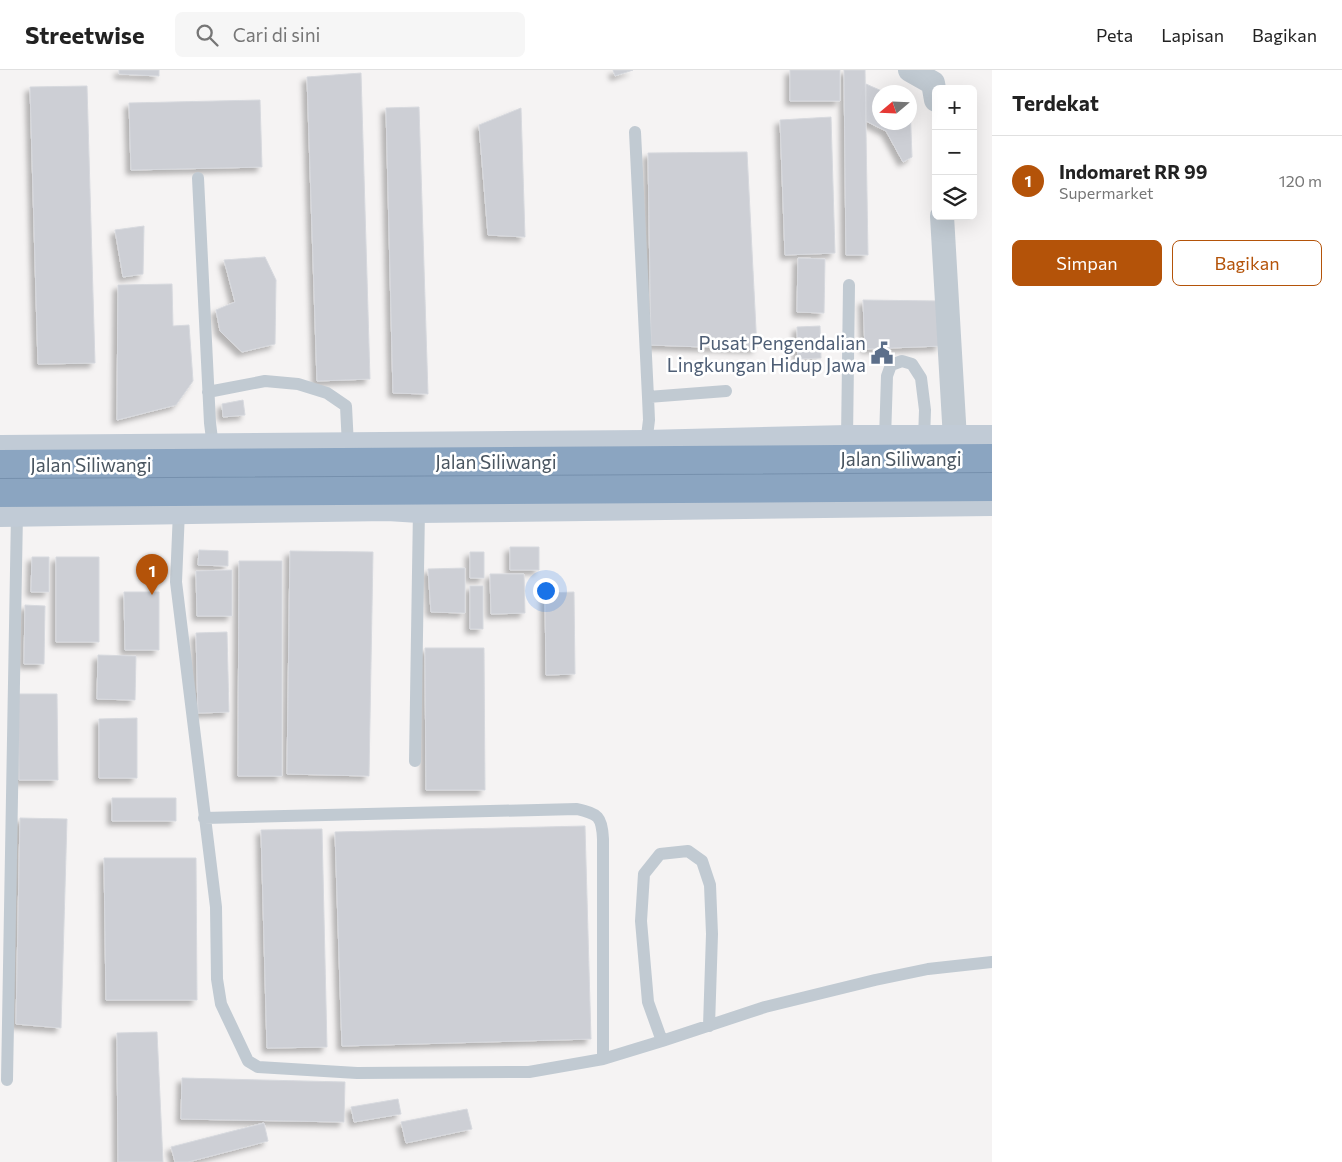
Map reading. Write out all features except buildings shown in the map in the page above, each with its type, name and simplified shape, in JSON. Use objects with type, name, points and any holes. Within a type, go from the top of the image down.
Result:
[{"type":"highway","name":"Jalan Siliwangi","points":[[0,464],[992,458]]},
{"type":"highway","name":"Jalan Siliwangi","points":[[6,507],[992,487]]},
{"type":"street","points":[[910,70],[933,85]]},
{"type":"street","points":[[942,220],[955,439]]},
{"type":"street","points":[[0,448],[646,444],[992,438]]},
{"type":"street","points":[[6,507],[179,511],[389,499],[419,508],[992,502]]},
{"type":"lane","points":[[635,132],[649,420],[646,444]]},
{"type":"lane","points":[[198,178],[208,392],[213,446]]},
{"type":"lane","points":[[848,439],[849,285]]},
{"type":"lane","points":[[885,439],[887,376],[891,365],[902,361],[912,364],[921,378],[925,410],[924,439]]},
{"type":"lane","points":[[208,392],[265,382],[298,384],[328,393],[346,406],[348,446]]},
{"type":"lane","points":[[648,397],[726,391]]},
{"type":"lane","points":[[6,507],[7,1080]]},
{"type":"lane","points":[[415,760],[419,508]]},
{"type":"lane","points":[[179,511],[176,582],[216,906],[217,978],[222,1004],[248,1061],[258,1067],[357,1073],[529,1072],[603,1059],[766,1007],[884,978],[928,969],[992,962]]},
{"type":"lane","points":[[204,818],[577,809],[596,814],[600,820],[603,832],[603,1059]]},
{"type":"lane","points":[[662,1040],[648,1002],[641,921],[644,874],[660,854],[688,851],[702,861],[710,885],[712,934],[709,1026]]},
{"type":"place","name":"Pusat Pengendalian Lingkungan Hidup Jawa","points":[[882,353]]},
{"type":"place","name":"Indomaret RR 99","points":[[152,595]]}]
